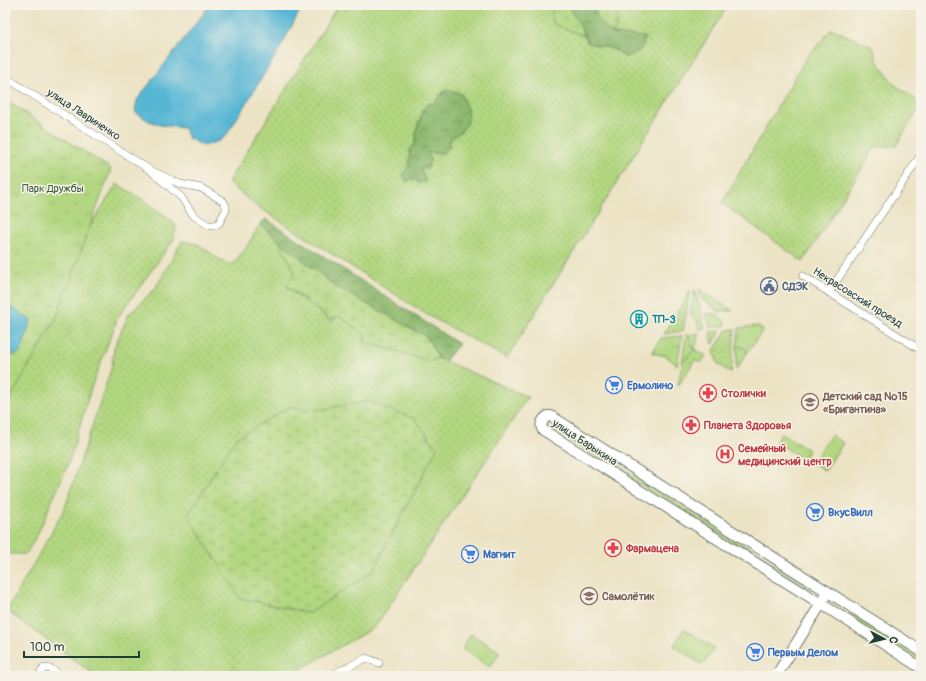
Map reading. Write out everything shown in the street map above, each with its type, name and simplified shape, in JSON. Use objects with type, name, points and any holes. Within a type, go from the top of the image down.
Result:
[{"type":"street","name":"улица Лавриненко","points":[[5,77],[150,170]]},
{"type":"street","points":[[829,292],[921,155]]},
{"type":"street","points":[[150,170],[180,184],[201,188],[223,202],[226,210],[219,223],[213,226],[208,225],[194,216],[181,197],[150,170]]},
{"type":"street","name":"Некрасовский проезд","points":[[803,276],[921,350]]},
{"type":"street","name":"улица Барыкина","points":[[921,651],[551,416],[545,417],[541,424],[543,430],[921,668]]},
{"type":"street","points":[[776,676],[829,592]]},
{"type":"street","points":[[330,676],[366,658],[378,662]]},
{"type":"street","points":[[38,676],[44,668],[51,669],[62,676]]},
{"type":"green space","points":[[338,5],[554,5],[552,8],[565,25],[569,29],[584,36],[588,43],[611,48],[625,57],[639,51],[645,38],[613,34],[618,20],[613,5],[728,5],[507,358],[431,317],[255,205],[228,182]],"holes":[[[445,90],[462,130],[450,140],[449,147],[428,153],[420,168],[424,175],[403,173],[409,167],[410,150],[416,141],[416,131],[422,111],[434,103]]]},
{"type":"green space","points":[[554,5],[573,5],[571,12],[580,25],[584,36],[554,24],[551,16]]},
{"type":"green space","points":[[573,5],[592,5],[597,16],[613,34],[645,37],[643,45],[636,53],[625,57],[611,48],[588,43],[580,25],[571,12]]},
{"type":"green space","points":[[592,5],[613,5],[618,20],[613,34],[601,23]]},
{"type":"green space","points":[[832,29],[873,47],[877,61],[895,85],[915,99],[919,108],[896,146],[875,147],[803,262],[722,203],[806,58]]},
{"type":"green space","points":[[445,90],[461,94],[467,108],[468,123],[450,140],[449,147],[444,153],[428,153],[430,160],[428,168],[420,168],[426,182],[418,183],[414,179],[406,181],[403,173],[409,167],[410,150],[415,144],[417,127],[421,120],[422,111],[426,105],[434,103]]},
{"type":"green space","name":"Парк Дружбы","points":[[5,100],[111,169],[56,319],[5,408]]},
{"type":"green space","points":[[117,184],[142,199],[176,225],[174,239],[118,317],[91,388],[69,462],[39,531],[26,554],[5,554],[5,358]]},
{"type":"green space","points":[[266,219],[459,344],[445,361],[438,358],[427,337],[336,287],[260,224]]},
{"type":"green space","points":[[260,224],[279,241],[295,272],[287,287],[332,322],[340,315],[365,335],[430,361],[438,358],[528,397],[375,627],[288,676],[96,676],[7,611],[65,508],[112,366],[114,348],[129,314],[155,289],[182,241],[198,244],[231,266],[246,248]]},
{"type":"green space","points":[[279,241],[336,287],[427,337],[438,358],[430,361],[364,342],[365,335],[340,316],[330,320],[287,286],[295,272]]},
{"type":"green space","points":[[699,289],[733,311],[718,311],[702,299]]},
{"type":"green space","points":[[695,290],[705,328],[699,329],[697,320],[690,315]]},
{"type":"green space","points":[[690,292],[683,331],[664,334]]},
{"type":"green space","points":[[706,313],[717,314],[726,323],[724,326],[710,327]]},
{"type":"green space","points":[[757,326],[763,330],[747,353],[746,348],[737,346],[739,328]]},
{"type":"green space","points":[[735,329],[731,373],[718,364],[714,350],[727,330]]},
{"type":"green space","points":[[721,331],[713,344],[710,332]]},
{"type":"green space","points":[[699,333],[695,349],[694,350],[688,335]]},
{"type":"green space","points":[[686,335],[688,335],[694,350],[682,363]]},
{"type":"green space","points":[[682,336],[677,365],[666,356],[652,353],[661,338]]},
{"type":"green space","points":[[737,346],[746,348],[747,353],[736,370]]},
{"type":"green space","points":[[695,349],[706,356],[701,363],[695,360],[678,386],[682,363]]},
{"type":"green space","points":[[368,401],[415,419],[437,448],[373,571],[309,613],[240,598],[188,515],[235,439],[289,407],[318,410]]},
{"type":"green space","points":[[557,426],[812,589],[810,592],[554,430]]},
{"type":"green space","points":[[781,433],[809,450],[803,459],[776,442]]},
{"type":"green space","points":[[831,435],[843,443],[825,471],[813,463]]},
{"type":"green space","points":[[850,613],[921,659],[921,664],[848,617]]},
{"type":"green space","points":[[684,629],[714,648],[703,665],[674,646]]},
{"type":"green space","points":[[471,634],[500,652],[490,667],[462,649]]},
{"type":"water","points":[[210,5],[303,5],[279,50],[226,136],[219,141],[204,146],[188,138],[184,128],[160,125],[149,121],[135,112],[137,100]]},
{"type":"water","points":[[5,303],[31,320],[21,352],[5,358]]},
{"type":"place","name":"СДЭК","points":[[769,286]]},
{"type":"place","name":"ТП-3","points":[[639,319]]},
{"type":"place","name":"Ермолино","points":[[614,385]]},
{"type":"place","name":"Столички","points":[[708,393]]},
{"type":"place","name":"Детский сад №15 «Бригантина»","points":[[810,402]]},
{"type":"place","name":"Планета Здоровья","points":[[691,425]]},
{"type":"place","name":"Семейный медицинский центр","points":[[725,454]]},
{"type":"place","name":"ВкусВилл","points":[[815,512]]},
{"type":"place","name":"Фармацена","points":[[613,548]]},
{"type":"place","name":"Магнит","points":[[470,554]]},
{"type":"place","name":"Самолётик","points":[[589,596]]},
{"type":"place","name":"Первым Делом","points":[[755,652]]}]
